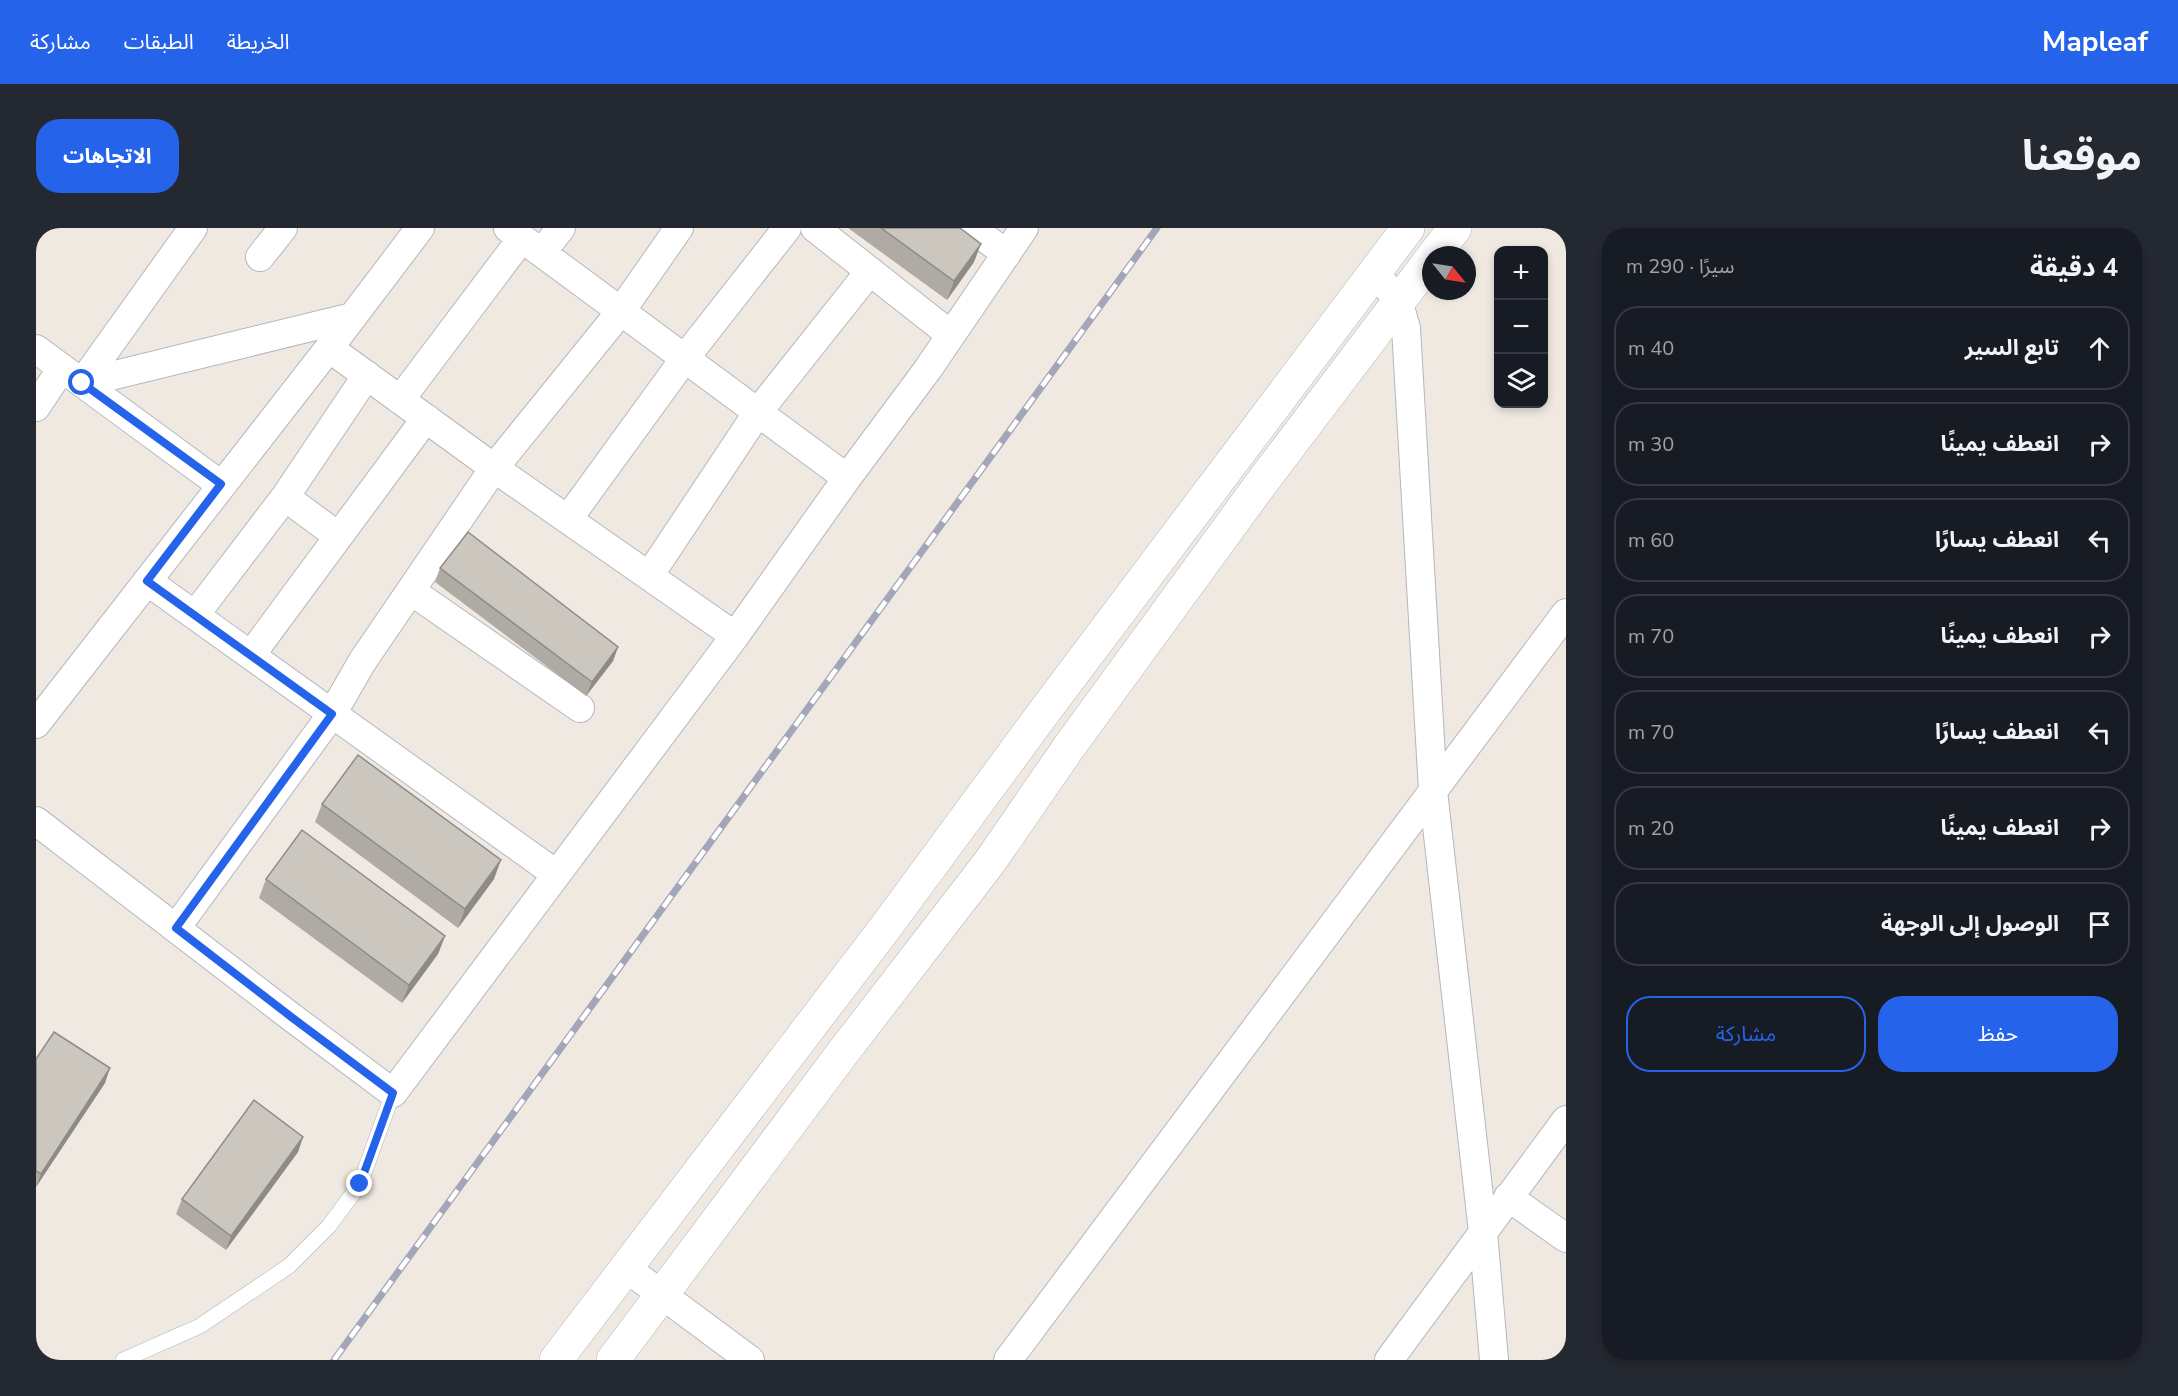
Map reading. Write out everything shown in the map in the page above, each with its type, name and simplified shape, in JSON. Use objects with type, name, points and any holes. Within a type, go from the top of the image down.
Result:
[{"type":"main road","points":[[556,1360],[885,928],[1047,708],[1408,228]]},
{"type":"main road","points":[[1441,246],[1454,228]]},
{"type":"main road","points":[[613,1360],[661,1293],[988,862],[1143,645],[1422,270]]},
{"type":"street","points":[[36,407],[72,376],[193,228]]},
{"type":"street","points":[[260,257],[283,228]]},
{"type":"street","points":[[36,724],[420,228]]},
{"type":"street","points":[[400,400],[524,240],[561,228]]},
{"type":"street","points":[[176,928],[332,714],[362,662],[494,468],[621,311],[679,228]]},
{"type":"street","points":[[568,519],[685,358],[787,228]]},
{"type":"street","points":[[815,228],[951,335]]},
{"type":"street","points":[[971,228],[1007,254]]},
{"type":"street","points":[[36,821],[393,1093],[735,636],[951,335],[1024,228]]},
{"type":"street","points":[[524,240],[847,478]]},
{"type":"street","points":[[649,576],[758,412],[870,271]]},
{"type":"street","points":[[1374,272],[1398,300],[1406,328],[1433,791],[1483,1232],[1494,1360]]},
{"type":"street","points":[[72,376],[352,318]]},
{"type":"street","points":[[329,348],[494,468],[735,636]]},
{"type":"street","points":[[36,349],[221,484]]},
{"type":"street","points":[[201,607],[285,497],[367,375]]},
{"type":"street","points":[[251,655],[426,418]]},
{"type":"street","points":[[285,497],[338,536]]},
{"type":"street","points":[[147,581],[556,874]]},
{"type":"street","points":[[411,591],[580,708]]},
{"type":"street","points":[[1008,1360],[1566,613]]},
{"type":"street","points":[[1389,1360],[1566,1120]]},
{"type":"street","points":[[1508,1197],[1566,1238]]},
{"type":"street","points":[[626,1268],[750,1360]]},
{"type":"lane","points":[[123,1360],[200,1326],[289,1266],[329,1226],[360,1184],[393,1093]]},
{"type":"building","points":[[881,228],[960,228],[981,244],[954,281]]},
{"type":"building","points":[[468,532],[618,647],[592,682],[440,568]]},
{"type":"building","points":[[358,755],[501,860],[465,909],[322,804]]},
{"type":"building","points":[[302,830],[445,936],[409,985],[266,879]]},
{"type":"building","points":[[54,1032],[110,1068],[41,1174],[36,1171],[36,1059]]},
{"type":"building","points":[[254,1100],[303,1137],[231,1236],[182,1199]]},
{"type":"railway","points":[[334,1360],[1157,228]]},
{"type":"route","points":[[82,383],[221,484],[147,581],[332,714],[176,928],[393,1093],[360,1184]]}]
